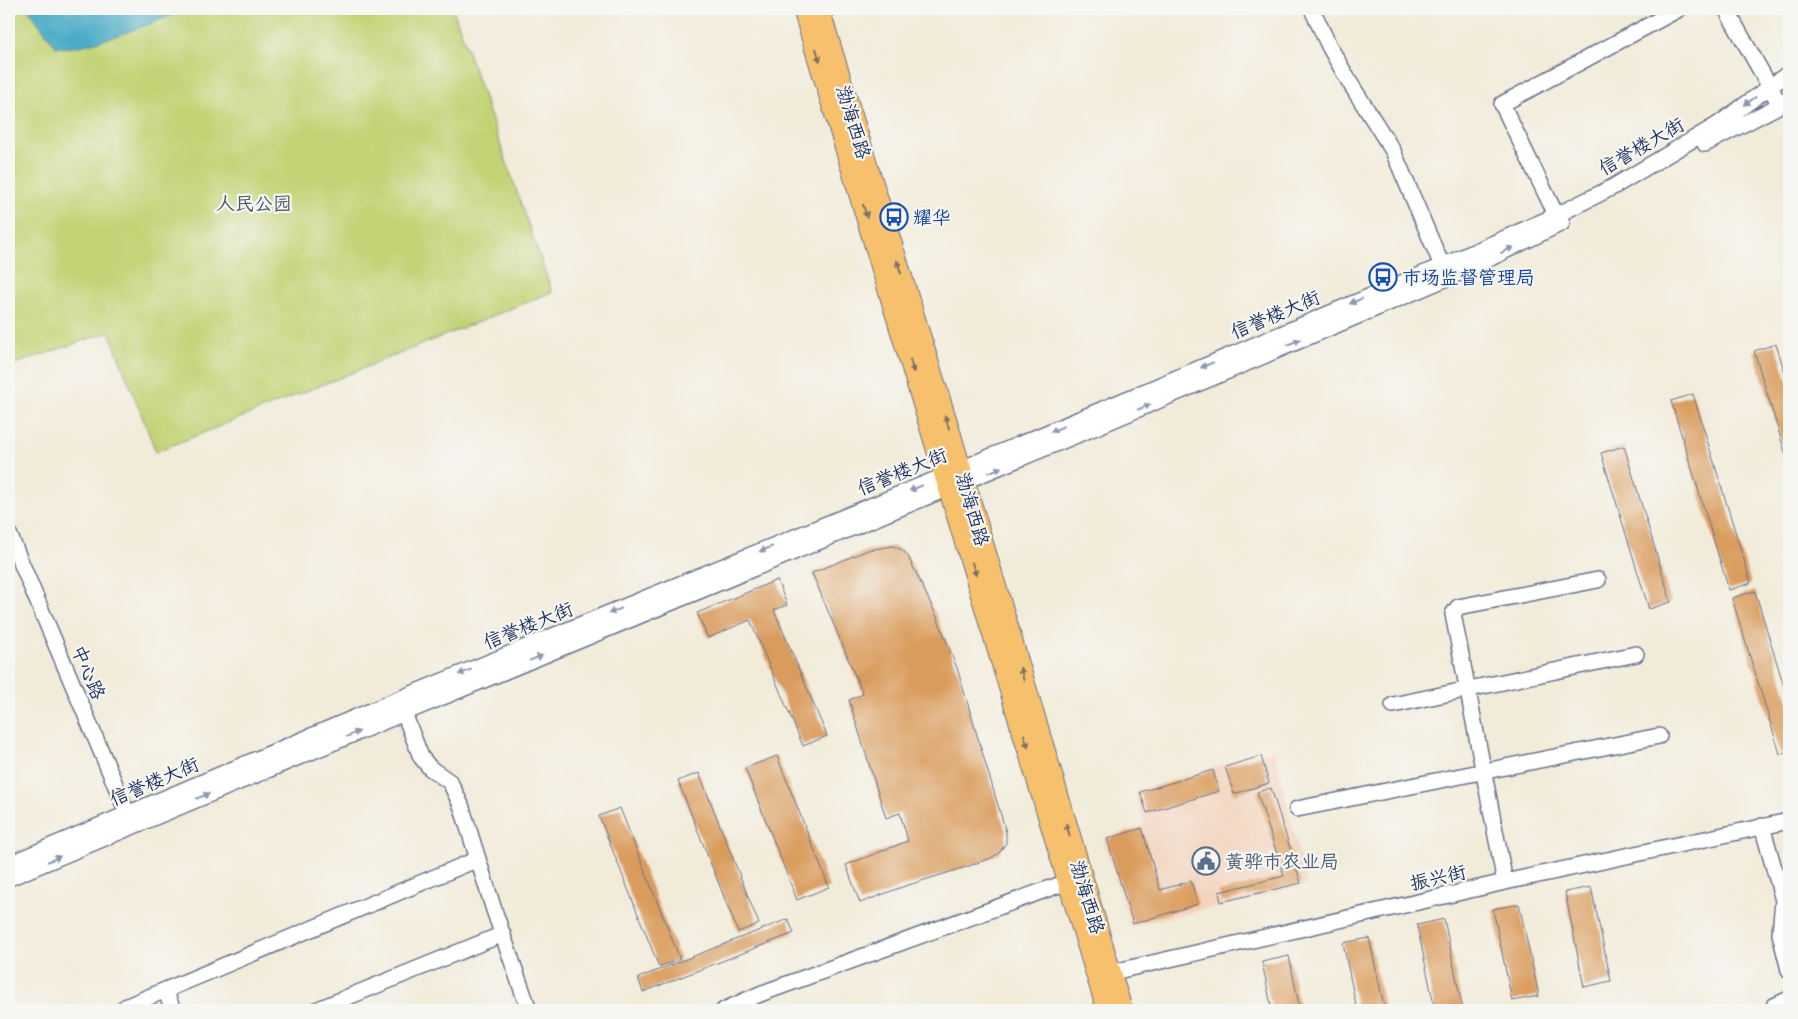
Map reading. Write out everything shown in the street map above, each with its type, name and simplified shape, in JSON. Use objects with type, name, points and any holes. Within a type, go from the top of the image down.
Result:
[{"type":"main road","name":"渤海西路","points":[[804,9],[955,479]]},
{"type":"main road","name":"渤海西路","points":[[819,9],[955,479],[1104,975],[1122,1010]]},
{"type":"main road","name":"渤海西路","points":[[1104,975],[1107,1010]]},
{"type":"street","points":[[1312,9],[1329,46],[1393,151],[1445,272]]},
{"type":"street","points":[[1558,219],[1502,104],[1679,9]]},
{"type":"street","points":[[1726,9],[1769,87],[1784,102]]},
{"type":"street","name":"信誉楼大街","points":[[1558,219],[1717,125],[1789,73]]},
{"type":"street","name":"信誉楼大街","points":[[9,864],[130,819],[955,479],[1445,272],[1558,219],[1606,201],[1721,135],[1784,102]]},
{"type":"street","name":"中心路","points":[[9,534],[130,819]]},
{"type":"street","points":[[1505,882],[1453,614],[1458,607],[1598,580]]},
{"type":"street","points":[[1393,705],[1636,654]]},
{"type":"street","points":[[401,706],[421,757],[430,768],[450,782],[461,805],[529,1010]]},
{"type":"street","points":[[1297,809],[1482,770],[1659,736]]},
{"type":"street","name":"信誉楼大街","points":[[9,878],[130,819]]},
{"type":"street","name":"振兴街","points":[[1104,975],[1505,882],[1789,821]]},
{"type":"street","points":[[1762,826],[1783,900],[1780,934],[1789,970]]},
{"type":"street","points":[[125,1007],[478,859]]},
{"type":"street","points":[[724,1010],[769,990],[1075,879]]},
{"type":"street","points":[[316,1010],[503,934]]},
{"type":"street","points":[[165,990],[173,1010]]},
{"type":"street","points":[[1772,1010],[1774,1006],[1789,999]]},
{"type":"shaded area","name":"黄骅市农业局","points":[[1274,750],[1307,885],[1130,927],[1103,838],[1145,825],[1134,791]]},
{"type":"green space","name":"人民公园","points":[[9,9],[453,9],[552,292],[156,452],[109,332],[9,366]]},
{"type":"water","points":[[28,9],[189,9],[102,40],[68,48],[56,47]]},
{"type":"building","points":[[1776,344],[1789,386],[1789,465],[1754,351]]},
{"type":"building","points":[[1693,394],[1751,583],[1729,590],[1671,401]]},
{"type":"building","points":[[1624,446],[1671,602],[1649,609],[1601,453]]},
{"type":"building","points":[[893,546],[902,550],[908,556],[937,617],[957,668],[1006,832],[1006,843],[999,853],[991,858],[860,903],[846,865],[908,841],[900,813],[886,818],[849,700],[863,694],[812,573],[868,550]]},
{"type":"building","points":[[777,580],[787,605],[774,610],[827,736],[803,746],[750,620],[708,638],[697,613]]},
{"type":"building","points":[[1755,591],[1789,703],[1789,751],[1780,754],[1732,598]]},
{"type":"building","points":[[777,756],[829,887],[797,900],[745,768]]},
{"type":"building","points":[[1261,756],[1269,783],[1234,794],[1225,767]]},
{"type":"building","points":[[1213,770],[1219,791],[1147,813],[1140,792]]},
{"type":"building","points":[[699,773],[759,924],[738,932],[678,781]]},
{"type":"building","points":[[1271,788],[1301,883],[1221,902],[1219,892],[1284,876],[1257,792]]},
{"type":"building","points":[[620,808],[680,959],[659,967],[599,816]]},
{"type":"building","points":[[1142,828],[1160,890],[1191,881],[1198,904],[1133,924],[1107,839]]},
{"type":"building","points":[[1591,887],[1611,981],[1584,987],[1565,892]]},
{"type":"building","points":[[1519,904],[1539,996],[1512,1001],[1493,909]]},
{"type":"building","points":[[788,919],[794,933],[643,992],[638,978]]},
{"type":"building","points":[[1444,919],[1463,1010],[1435,1010],[1417,925]]},
{"type":"building","points":[[1369,938],[1385,1010],[1357,1010],[1343,943]]},
{"type":"building","points":[[1289,956],[1300,1010],[1272,1010],[1262,962]]},
{"type":"place","name":"耀华","points":[[894,217]]},
{"type":"place","name":"市场监督管理局","points":[[1383,277]]},
{"type":"place","name":"黄骅市农业局","points":[[1206,861]]}]
